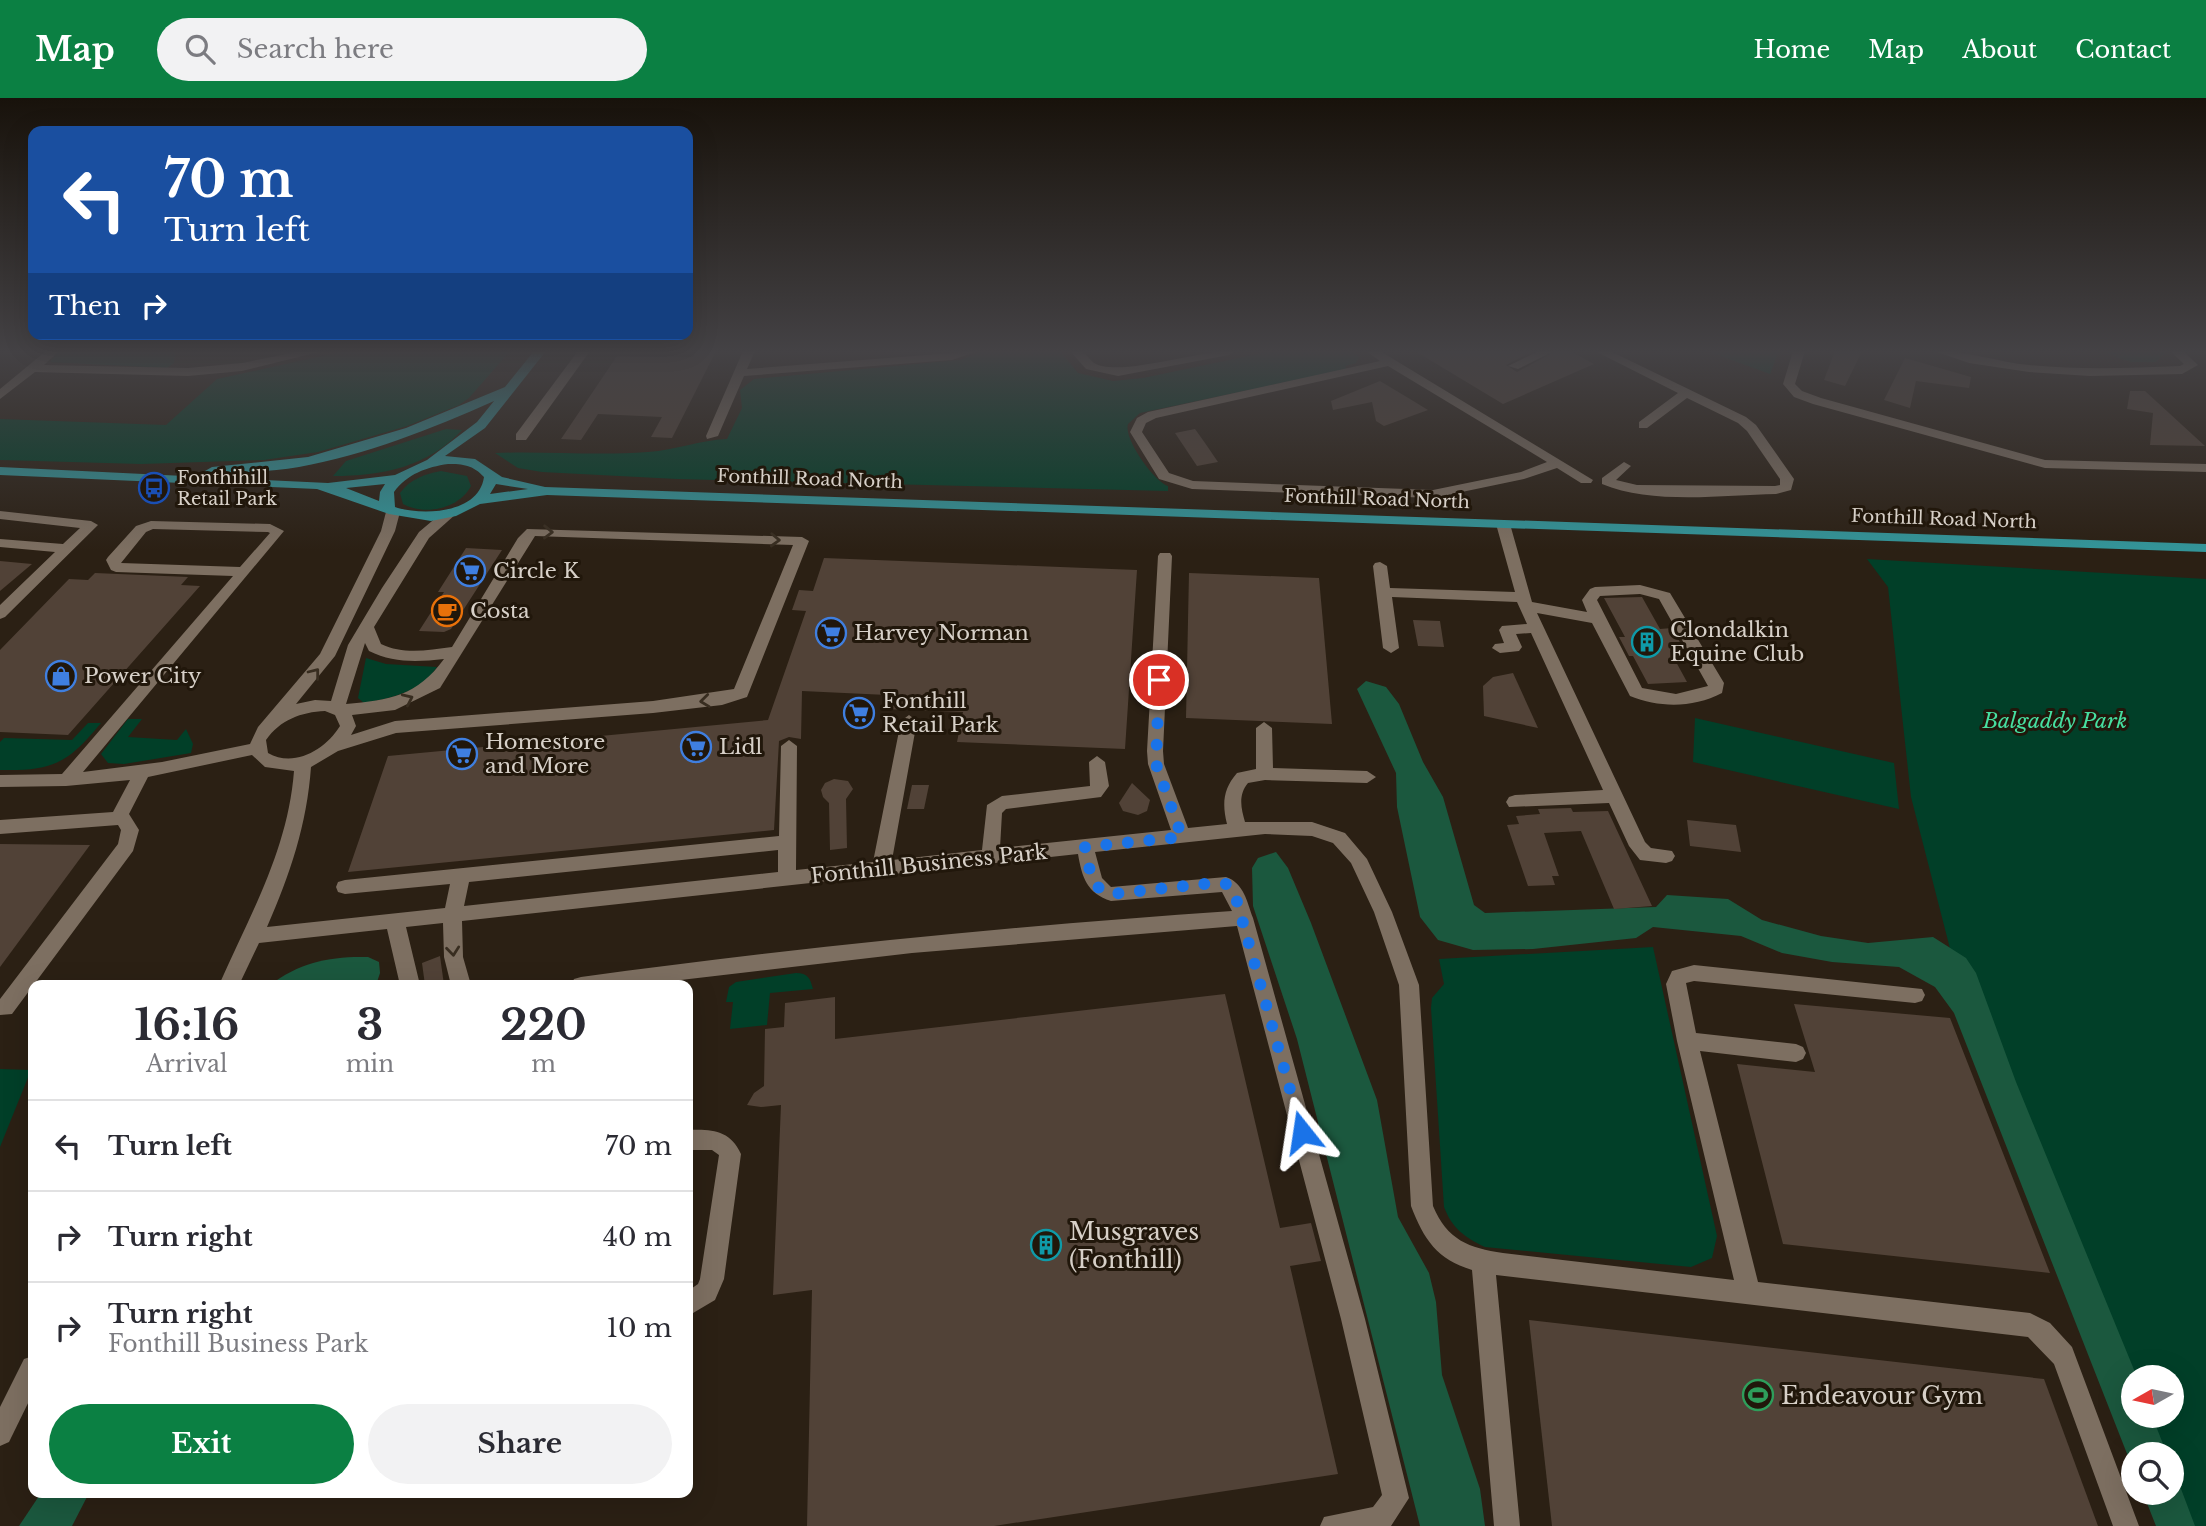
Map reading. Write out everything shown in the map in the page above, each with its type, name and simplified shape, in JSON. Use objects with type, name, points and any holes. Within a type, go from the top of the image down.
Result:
[{"type":"main road","points":[[151,477],[307,462],[402,435],[451,418]]},
{"type":"main road","points":[[418,467],[444,454],[487,418]]},
{"type":"main road","points":[[477,500],[491,483],[490,477],[479,466],[473,453],[481,425]]},
{"type":"main road","name":"Fonthill Road North","points":[[0,471],[327,486],[398,479],[418,467],[453,461],[479,466]]},
{"type":"main road","name":"Fonthill Road North","points":[[490,477],[547,491]]},
{"type":"main road","points":[[391,511],[385,500],[386,494],[398,479]]},
{"type":"main road","name":"Fonthill Road North","points":[[327,486],[391,511],[420,518],[449,514],[477,500],[547,491],[2206,548]]},
{"type":"street","points":[[521,438],[536,418]]},
{"type":"street","points":[[712,436],[720,418]]},
{"type":"street","points":[[1147,418],[1141,421],[1136,432],[1164,476],[1192,485],[1433,494],[1524,475],[1558,463]]},
{"type":"street","points":[[1483,418],[1586,480]]},
{"type":"street","points":[[1643,425],[1653,418]]},
{"type":"street","points":[[1624,466],[1607,481],[1614,486],[1642,490],[1762,490],[1786,487],[1787,479],[1752,428],[1735,418]]},
{"type":"street","points":[[1878,418],[2045,464],[2206,468]]},
{"type":"street","points":[[270,724],[297,709],[325,705],[339,709],[389,706],[413,697],[435,684],[525,538],[532,532],[802,541],[743,689],[737,695],[653,707],[395,727],[335,746],[303,762],[277,764],[260,755],[258,740],[270,724],[327,656],[388,531],[391,511]]},
{"type":"street","points":[[339,709],[356,645],[368,629],[409,554],[424,535],[449,514]]},
{"type":"street","points":[[0,515],[90,523],[90,528],[0,614]]},
{"type":"street","points":[[1503,524],[1525,602],[1638,846],[1646,855],[1666,856]]},
{"type":"street","points":[[66,780],[244,572],[277,531],[247,527],[151,525],[141,529],[113,560],[116,567],[244,572]]},
{"type":"street","points":[[0,543],[67,549]]},
{"type":"street","points":[[1165,556],[1156,764],[1182,837]]},
{"type":"street","points":[[1380,566],[1391,648]]},
{"type":"street","points":[[1384,592],[1525,602],[1597,618],[1636,692],[1653,698],[1700,697],[1716,690],[1716,683],[1665,596],[1651,590],[1595,592],[1589,600],[1597,618]]},
{"type":"street","points":[[1500,648],[1514,647],[1507,630],[1538,628]]},
{"type":"street","points":[[368,629],[374,647],[391,655],[415,658],[457,652]]},
{"type":"street","points":[[335,746],[348,726],[347,717],[339,709]]},
{"type":"street","points":[[881,869],[909,722]]},
{"type":"street","points":[[1264,728],[1265,774]]},
{"type":"street","points":[[787,879],[789,746]]},
{"type":"street","points":[[0,781],[66,780],[142,772],[257,748]]},
{"type":"street","points":[[231,980],[253,936],[289,842],[299,808],[303,762]]},
{"type":"street","points":[[991,857],[993,810],[1002,803],[1095,792],[1100,786],[1097,762]]},
{"type":"street","points":[[118,818],[142,772]]},
{"type":"street","points":[[1238,830],[1231,800],[1233,790],[1243,777],[1265,774],[1367,777]]},
{"type":"street","points":[[1515,802],[1617,796]]},
{"type":"street","points":[[0,827],[118,818],[125,820],[130,830],[127,846],[5,1008]]},
{"type":"street","name":"Fonthill Business Park","points":[[253,936],[1238,830],[1282,827],[1326,832],[1350,847],[1358,859],[1383,912],[1409,985],[1422,1206],[1427,1222],[1447,1249],[1463,1258],[1483,1262],[2015,1322],[2042,1331],[2063,1356],[2126,1526]]},
{"type":"street","points":[[345,887],[788,842]]},
{"type":"street","points":[[1085,847],[1094,886],[1101,892],[1111,894],[1226,884],[1234,891],[1244,918],[1353,1319],[1396,1498],[1380,1518],[1333,1526]]},
{"type":"street","points":[[460,980],[453,958],[451,915],[462,875]]},
{"type":"street","points":[[616,980],[716,966],[1053,931],[1244,918]]},
{"type":"street","points":[[395,921],[409,980]]},
{"type":"street","points":[[1749,1292],[1687,1041],[1676,984],[1679,978],[1694,973],[1915,995]]},
{"type":"street","points":[[1687,1041],[1796,1053]]},
{"type":"street","points":[[693,1140],[720,1141],[726,1145],[730,1154],[712,1279],[707,1292],[693,1301]]},
{"type":"street","points":[[1483,1262],[1507,1526]]},
{"type":"street","points":[[0,1433],[28,1378]]},
{"type":"green space","points":[[174,418],[428,418],[318,452],[264,460],[141,464],[0,460],[0,419],[166,425]]},
{"type":"green space","points":[[737,418],[1135,418],[1128,424],[1130,439],[1155,477],[1168,486],[1168,491],[677,479],[542,472],[518,468],[495,453],[648,452],[727,439]]},
{"type":"green space","points":[[446,429],[462,430],[449,443],[419,461],[369,474],[333,476],[346,461]]},
{"type":"green space","points":[[441,471],[467,476],[471,486],[458,500],[440,508],[411,508],[403,504],[400,493],[408,484]]},
{"type":"green space","name":"Balgaddy Park","points":[[1867,559],[2206,579],[2206,1526],[2188,1526],[2179,1505],[2184,1505],[2184,1442],[2152,1442],[2146,1428],[2184,1428],[2184,1365],[2128,1365],[1955,968],[1911,797],[1888,587]]},
{"type":"green space","points":[[366,658],[386,664],[437,667],[414,688],[395,696],[364,703],[358,698]]},
{"type":"green space","points":[[1366,681],[1386,687],[1399,704],[1423,762],[1443,797],[1474,905],[1485,913],[1656,907],[1667,895],[1728,899],[1762,920],[1821,936],[1868,943],[1933,937],[1966,958],[1976,973],[2016,1082],[2132,1365],[2121,1365],[2121,1428],[2157,1428],[2162,1442],[2122,1442],[1954,1013],[1935,987],[1899,967],[1832,962],[1782,953],[1741,936],[1653,927],[1636,938],[1533,949],[1473,950],[1438,940],[1420,917],[1397,807],[1396,773],[1357,689]]},
{"type":"green space","points":[[1695,718],[1894,763],[1899,809],[1693,762]]},
{"type":"green space","points":[[128,719],[142,719],[128,737],[177,740],[186,729],[193,744],[191,753],[124,764],[108,763],[101,754]]},
{"type":"green space","points":[[88,723],[101,723],[78,748],[58,762],[33,769],[0,770],[0,742],[4,738],[72,740]]},
{"type":"green space","points":[[1276,852],[1288,868],[1311,923],[1377,1100],[1398,1217],[1429,1273],[1436,1302],[1442,1375],[1480,1489],[1485,1526],[1420,1526],[1297,1039],[1253,906],[1252,868],[1258,858]]},
{"type":"green space","points":[[1653,947],[1717,1236],[1712,1258],[1691,1267],[1485,1247],[1471,1239],[1455,1226],[1444,1207],[1431,1008],[1432,998],[1444,984],[1439,959]]},
{"type":"green space","points":[[368,957],[379,962],[378,980],[277,980],[304,966],[341,958]]},
{"type":"green space","points":[[796,973],[808,977],[813,989],[770,993],[767,1025],[730,1029],[733,1002],[726,1002],[729,987],[736,982]]},
{"type":"green space","points":[[0,1069],[28,1070],[28,1077],[0,1147]]},
{"type":"green space","points":[[2184,1497],[2195,1526],[2156,1526],[2148,1505],[2184,1505]]},
{"type":"green space","points":[[38,1498],[86,1498],[72,1526],[19,1526]]},
{"type":"building","points":[[575,418],[596,418],[581,440],[561,439]]},
{"type":"building","points":[[662,418],[682,418],[672,438],[651,437]]},
{"type":"building","points":[[1375,418],[1407,418],[1384,426]]},
{"type":"building","points":[[2153,418],[2174,418],[2205,446],[2150,445]]},
{"type":"building","points":[[1195,429],[1218,462],[1197,466],[1175,433]]},
{"type":"building","points":[[466,548],[502,550],[451,629],[444,632],[419,631],[444,592],[438,592]]},
{"type":"building","points":[[824,558],[1137,570],[1125,749],[957,742],[963,712],[884,709],[887,695],[802,691],[801,739],[789,737],[779,741],[774,830],[348,872],[388,756],[768,720],[806,611],[792,610],[799,590],[813,591]]},
{"type":"building","points":[[0,561],[32,564],[0,591]]},
{"type":"building","name":"Power City","points":[[95,573],[188,577],[181,585],[200,586],[68,735],[0,732],[0,650],[69,579],[88,580]]},
{"type":"building","points":[[1189,573],[1319,578],[1332,724],[1186,718]]},
{"type":"building","name":"Clondalkin Equine Club","points":[[1642,597],[1660,629],[1672,628],[1682,646],[1674,646],[1677,651],[1670,651],[1687,682],[1648,684],[1633,656],[1629,656],[1619,637],[1625,637],[1604,598]]},
{"type":"building","points":[[1413,620],[1440,621],[1444,647],[1418,646]]},
{"type":"building","points":[[1513,673],[1538,728],[1484,716],[1483,686],[1493,677]]},
{"type":"building","points":[[834,779],[848,781],[853,789],[846,799],[847,848],[830,850],[829,803],[821,790],[825,783]]},
{"type":"building","points":[[1132,783],[1150,800],[1147,811],[1138,815],[1123,811],[1119,803]]},
{"type":"building","points":[[912,785],[929,785],[924,809],[907,809]]},
{"type":"building","points":[[1571,808],[1573,812],[1608,811],[1652,906],[1614,909],[1581,831],[1544,833],[1559,876],[1552,876],[1555,885],[1528,886],[1507,825],[1519,824],[1516,816],[1540,814],[1538,809]]},
{"type":"building","points":[[1687,820],[1736,825],[1741,852],[1690,846]]},
{"type":"building","points":[[0,844],[90,845],[0,967]]},
{"type":"building","points":[[440,956],[443,980],[424,980],[422,963]]},
{"type":"building","name":"Musgraves (Fonthill)","points":[[1225,994],[1280,1228],[1311,1223],[1321,1261],[1290,1266],[1338,1474],[994,1526],[807,1526],[812,1290],[773,1295],[781,1105],[747,1105],[754,1093],[764,1086],[765,1029],[784,1027],[785,1003],[835,997],[835,1039]]},
{"type":"building","points":[[1794,1004],[1950,1018],[2050,1273],[1783,1244],[1737,1064],[1815,1072]]},
{"type":"building","points":[[1529,1320],[2044,1379],[2098,1526],[1552,1526]]},
{"type":"place","name":"Fonthihill Retail Park","points":[[154,488]]},
{"type":"place","name":"Circle K","points":[[470,571]]},
{"type":"place","name":"Costa","points":[[447,611]]},
{"type":"place","name":"Harvey Norman","points":[[831,633]]},
{"type":"place","name":"Clondalkin Equine Club","points":[[1647,642]]},
{"type":"place","name":"Power City","points":[[61,676]]},
{"type":"place","name":"Fonthill Retail Park","points":[[859,713]]},
{"type":"place","name":"Lidl","points":[[696,747]]},
{"type":"place","name":"Homestore and More","points":[[462,754]]},
{"type":"place","name":"Musgraves (Fonthill)","points":[[1046,1245]]},
{"type":"place","name":"Endeavour Gym","points":[[1758,1395]]},
{"type":"route","points":[[1159,680],[1156,764],[1169,793],[1182,837],[1085,847],[1094,886],[1101,892],[1111,894],[1213,883],[1226,884],[1234,891],[1244,918],[1302,1132]]}]
